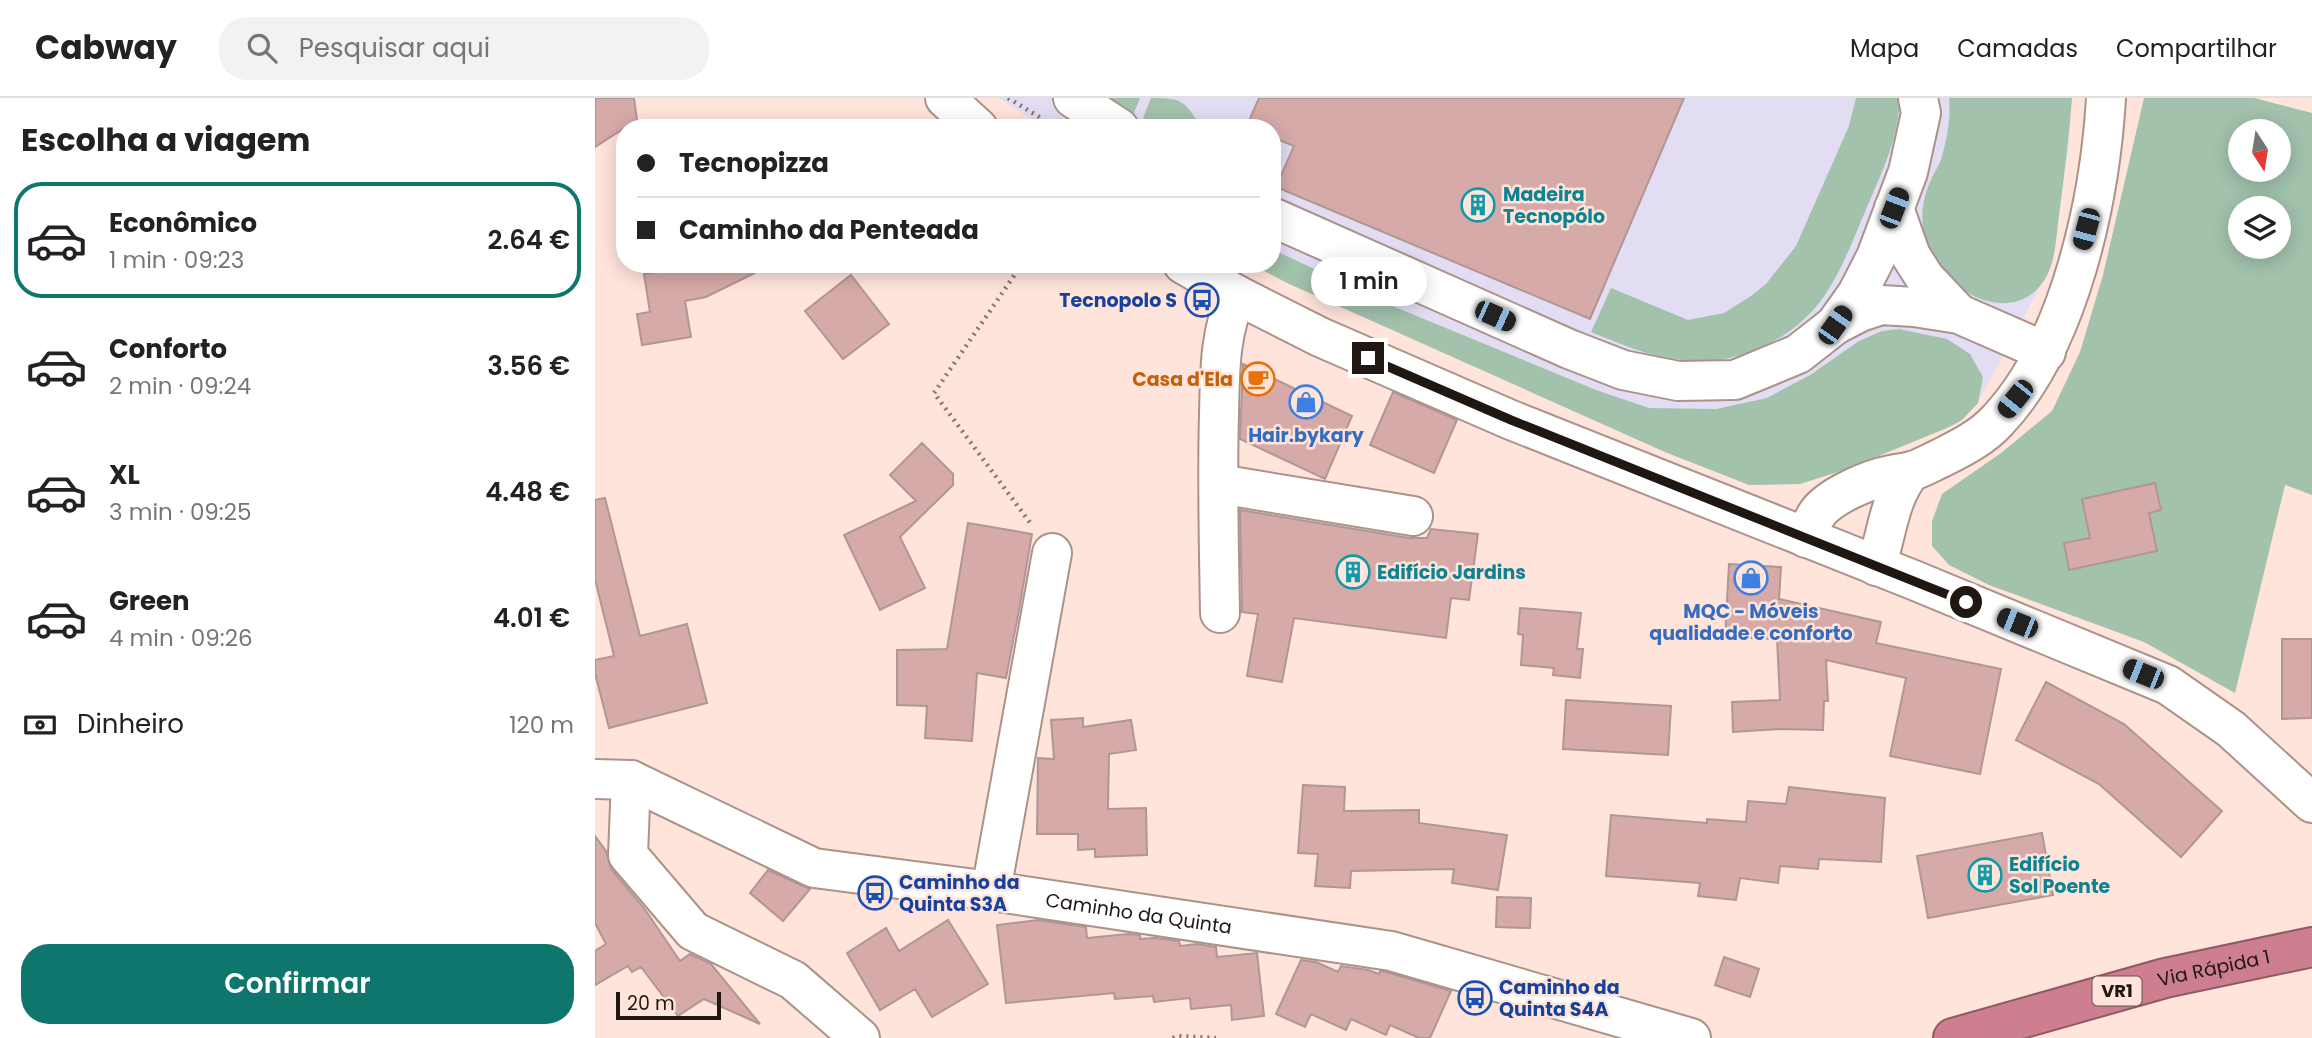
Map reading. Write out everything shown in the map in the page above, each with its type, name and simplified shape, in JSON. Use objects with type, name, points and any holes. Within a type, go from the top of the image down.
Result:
[{"type":"highway","name":"Via Rápida 1","points":[[1953,1038],[2165,978],[2298,950]]},
{"type":"street","points":[[945,98],[968,119]]},
{"type":"street","points":[[1835,325],[1857,294],[1876,257],[1894,208],[1915,147],[1921,113],[1918,98]]},
{"type":"street","points":[[1806,538],[1818,513],[1844,494],[1889,475],[1911,471],[1973,441],[1997,421],[2032,376],[2046,352],[2068,298],[2099,174],[2106,98]]},
{"type":"street","points":[[1062,111],[1089,119]]},
{"type":"street","points":[[1894,208],[1911,256],[1925,278],[1959,314]]},
{"type":"street","points":[[1281,221],[1569,349],[1623,370],[1678,381],[1735,380],[1798,354],[1835,325],[1881,305],[1959,314],[2046,352]]},
{"type":"street","points":[[1199,273],[1320,337],[1511,420],[2168,685],[2231,729],[2312,803]]},
{"type":"street","points":[[1220,613],[1221,342],[1229,311],[1237,295]]},
{"type":"street","points":[[1876,566],[1886,538],[1894,497],[1911,471]]},
{"type":"street","points":[[1219,484],[1413,516]]},
{"type":"street","points":[[991,891],[1052,553]]},
{"type":"street","points":[[613,779],[628,855],[693,931],[793,980],[860,1038]]},
{"type":"street","name":"Caminho da Quinta","points":[[613,779],[814,868],[991,891],[1391,951],[1691,1038]]},
{"type":"path","points":[[1008,98],[1062,111]]},
{"type":"path","points":[[1016,273],[934,393],[1052,553]]},
{"type":"path","points":[[1173,1038],[1216,1038]]},
{"type":"shaded area","points":[[999,98],[2072,98],[2069,143],[2053,258],[1978,403],[1962,420],[1947,428],[1844,470],[1800,484],[1749,485],[1665,452],[1268,273],[1281,273],[1281,119],[1031,119]]},
{"type":"green space","points":[[1110,98],[1140,98],[1134,113]]},
{"type":"green space","points":[[1151,98],[1177,100],[1187,107],[1196,119],[1145,119]]},
{"type":"green space","points":[[1856,98],[1900,98],[1896,130],[1881,175],[1841,267],[1825,295],[1797,325],[1763,347],[1723,359],[1703,361],[1659,356],[1591,332],[1611,288],[1688,320],[1724,313],[1766,284],[1796,246],[1849,126]]},
{"type":"green space","points":[[1949,98],[2072,98],[2053,259],[2037,290],[2021,300],[1994,303],[1968,293],[1938,264],[1928,247],[1923,231],[1924,201],[1944,149],[1949,120]]},
{"type":"green space","points":[[2144,98],[2254,98],[2312,113],[2312,495],[2285,485],[2235,693],[2144,642],[1989,585],[1949,565],[1932,546],[1932,521],[1942,494],[2001,453],[2052,411],[2080,352],[2103,275]]},
{"type":"green space","points":[[1281,253],[1390,305],[1596,390],[1649,408],[1716,409],[1767,398],[1810,375],[1859,341],[1882,331],[1899,329],[1947,339],[1970,354],[1983,377],[1978,403],[1962,420],[1947,428],[1844,470],[1800,484],[1749,485],[1665,452],[1268,273],[1281,273]]},
{"type":"building","points":[[595,98],[634,98],[637,119],[616,119],[616,134],[595,147]]},
{"type":"building","name":"Madeira Tecnopólo","points":[[1259,98],[1684,98],[1590,319],[1281,189],[1281,176],[1294,146],[1281,141],[1281,119],[1250,119]]},
{"type":"building","points":[[755,273],[706,297],[685,301],[691,337],[642,345],[637,314],[650,312],[644,274]]},
{"type":"building","points":[[851,275],[889,324],[843,359],[805,311]]},
{"type":"building","points":[[1243,364],[1352,416],[1325,479],[1240,439]]},
{"type":"building","points":[[1393,392],[1457,420],[1434,473],[1370,445]]},
{"type":"building","points":[[922,443],[953,474],[953,485],[900,537],[925,588],[880,610],[844,535],[916,501],[890,475]]},
{"type":"building","points":[[2155,483],[2161,510],[2149,513],[2157,551],[2069,570],[2064,543],[2090,538],[2082,499]]},
{"type":"building","points":[[605,498],[640,636],[687,624],[707,703],[609,728],[595,673],[595,660],[614,656],[595,579],[595,500]]},
{"type":"building","name":"Edifício Jardins","points":[[1240,510],[1409,538],[1427,538],[1431,529],[1478,534],[1469,600],[1451,598],[1446,638],[1294,618],[1282,682],[1247,676],[1258,614],[1242,612]]},
{"type":"building","points":[[968,523],[1032,534],[1006,678],[977,673],[972,741],[925,738],[927,706],[897,705],[897,650],[947,649]]},
{"type":"building","points":[[1729,564],[1781,567],[1779,599],[1881,622],[1876,643],[2001,669],[1980,774],[1890,756],[1906,678],[1826,660],[1828,701],[1824,701],[1823,730],[1733,732],[1732,702],[1780,700],[1777,639],[1725,637]]},
{"type":"building","points":[[1520,608],[1581,613],[1577,649],[1583,649],[1580,678],[1553,675],[1554,668],[1521,665],[1523,635],[1518,634]]},
{"type":"building","points":[[2282,639],[2312,639],[2312,718],[2282,719]]},
{"type":"building","points":[[2046,682],[2124,724],[2222,811],[2181,857],[2099,784],[2016,740]]},
{"type":"building","points":[[1566,700],[1671,706],[1668,755],[1563,749]]},
{"type":"building","points":[[1083,718],[1083,727],[1131,720],[1136,750],[1109,754],[1108,809],[1146,808],[1147,855],[1095,857],[1095,849],[1078,850],[1078,834],[1037,834],[1038,758],[1054,759],[1051,720]]},
{"type":"building","points":[[1303,785],[1345,787],[1344,811],[1419,810],[1419,823],[1507,835],[1498,890],[1452,883],[1454,869],[1351,871],[1350,888],[1315,886],[1318,854],[1298,853]]},
{"type":"building","points":[[1789,787],[1885,798],[1881,862],[1819,859],[1818,869],[1780,866],[1778,883],[1740,878],[1736,900],[1698,896],[1700,883],[1606,876],[1611,815],[1707,823],[1707,819],[1746,822],[1748,801],[1786,804]]},
{"type":"building","name":"Edifício Sol Poente","points":[[2042,833],[2053,895],[1928,918],[1917,856]]},
{"type":"building","points":[[595,836],[606,851],[611,869],[644,908],[680,961],[690,954],[711,964],[760,1024],[704,999],[678,1016],[641,967],[632,972],[628,966],[595,985],[595,951],[606,944],[595,923]]},
{"type":"building","points":[[768,870],[810,889],[783,921],[750,893]]},
{"type":"building","points":[[1497,897],[1531,898],[1530,928],[1496,927]]},
{"type":"building","points":[[948,920],[988,984],[932,1017],[915,989],[880,1010],[847,953],[886,928],[899,951]]},
{"type":"building","points":[[1038,920],[1086,927],[1087,938],[1140,935],[1140,939],[1179,941],[1180,946],[1197,944],[1216,947],[1217,957],[1257,953],[1264,1016],[1232,1020],[1231,1005],[1191,1009],[1190,998],[1154,1002],[1153,996],[1115,999],[1114,993],[1006,1003],[997,925]]},
{"type":"building","points":[[1724,957],[1759,969],[1750,997],[1715,985]]},
{"type":"building","points":[[1301,960],[1316,962],[1338,972],[1341,966],[1379,974],[1380,971],[1386,972],[1451,991],[1430,1038],[1419,1038],[1390,1025],[1386,1035],[1351,1019],[1346,1030],[1311,1014],[1305,1027],[1276,1014]]},
{"type":"place","name":"Madeira Tecnopólo","points":[[1478,205]]},
{"type":"place","name":"Tecnopolo S","points":[[1202,300]]},
{"type":"place","name":"Casa d'Ela","points":[[1258,379]]},
{"type":"place","name":"Hair.bykary","points":[[1306,402]]},
{"type":"place","name":"Edifício Jardins","points":[[1353,572]]},
{"type":"place","name":"MQC - Móveis qualidade e conforto","points":[[1751,578]]},
{"type":"place","name":"Edifício Sol Poente","points":[[1985,875]]},
{"type":"place","name":"Caminho da Quinta S3A","points":[[875,893]]},
{"type":"place","name":"Caminho da Quinta S4A","points":[[1475,998]]},
{"type":"route","points":[[1368,358],[1511,420],[1966,602]]}]
